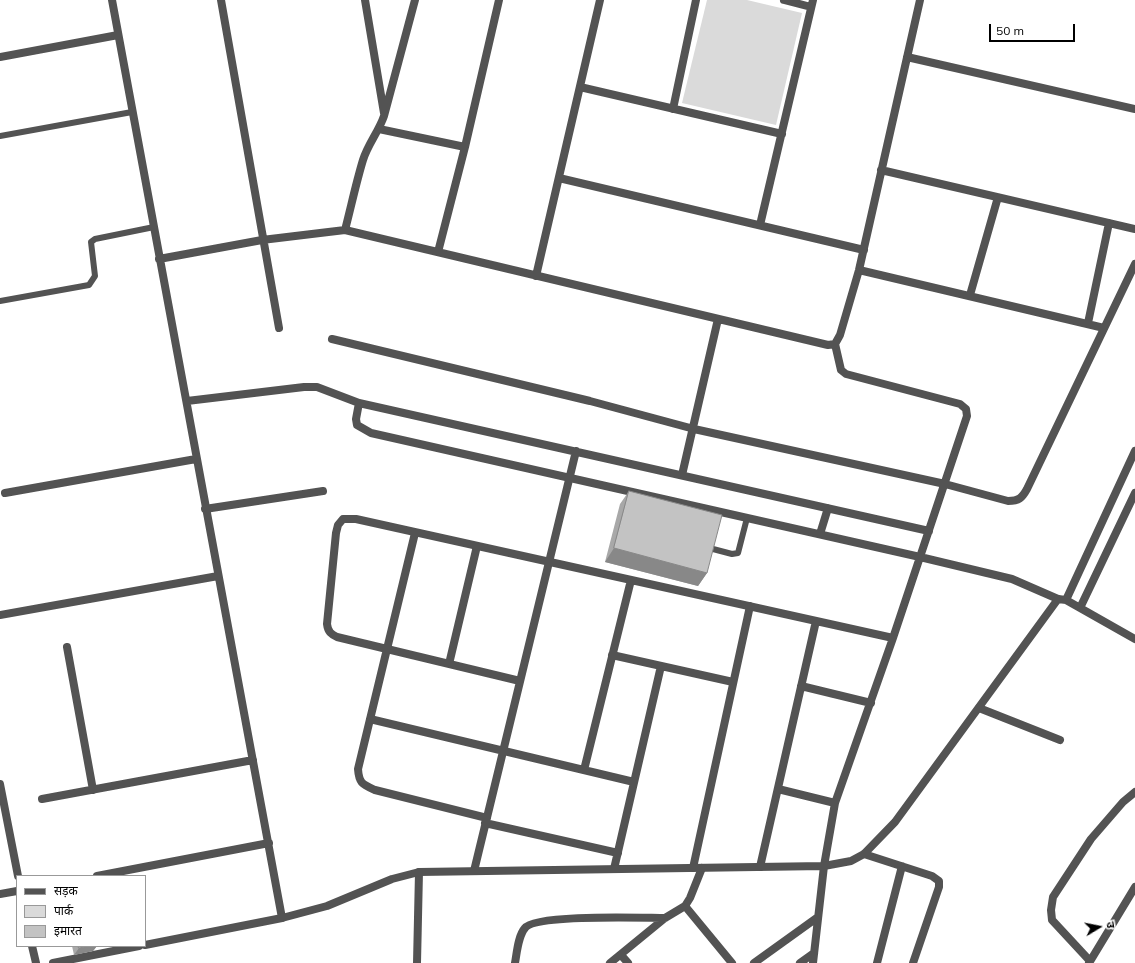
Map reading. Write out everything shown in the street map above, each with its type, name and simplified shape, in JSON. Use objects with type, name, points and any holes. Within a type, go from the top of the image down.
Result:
[{"type":"street","points":[[112,0],[159,259],[187,401],[205,509],[282,918]]},
{"type":"street","points":[[221,0],[262,240],[279,328]]},
{"type":"street","points":[[366,0],[384,116]]},
{"type":"street","points":[[345,230],[363,160],[370,143],[379,130],[384,116],[415,0]]},
{"type":"street","points":[[438,252],[500,0]]},
{"type":"street","points":[[536,276],[600,0]]},
{"type":"street","points":[[674,109],[696,0]]},
{"type":"street","points":[[760,225],[812,3],[784,0]]},
{"type":"street","points":[[813,963],[824,866],[835,803],[871,703],[967,416],[964,406],[846,374],[841,370],[835,344],[840,335],[864,250],[920,0]]},
{"type":"street","points":[[0,57],[118,35]]},
{"type":"street","points":[[907,56],[1135,109]]},
{"type":"street","points":[[580,87],[782,134]]},
{"type":"street","points":[[379,130],[465,147]]},
{"type":"street","points":[[881,170],[1135,229]]},
{"type":"street","points":[[559,178],[864,250]]},
{"type":"street","points":[[970,296],[998,197]]},
{"type":"street","points":[[1088,323],[1108,223]]},
{"type":"street","points":[[159,259],[262,240],[345,230],[828,345],[835,344]]},
{"type":"street","points":[[332,339],[590,401],[694,429],[945,484],[1008,501],[1017,501],[1023,497],[1135,264]]},
{"type":"street","points":[[859,270],[1104,328]]},
{"type":"street","points":[[682,475],[694,429],[718,319]]},
{"type":"street","points":[[187,401],[310,387],[326,390],[359,403],[929,531]]},
{"type":"street","points":[[359,403],[356,419],[357,425],[371,433],[820,534],[1012,579],[1062,599],[1135,639]]},
{"type":"street","points":[[474,871],[576,451]]},
{"type":"street","points":[[146,945],[282,918],[328,906],[392,879],[419,872],[824,866],[851,862],[864,854],[895,822],[1062,599],[1135,451]]},
{"type":"street","points":[[5,493],[196,459]]},
{"type":"street","points":[[205,509],[323,491]]},
{"type":"street","points":[[1080,608],[1135,493]]},
{"type":"street","points":[[820,534],[828,508]]},
{"type":"street","points":[[520,681],[337,637],[328,630],[327,624],[338,525],[343,519],[349,517],[893,638]]},
{"type":"street","points":[[415,532],[358,769],[359,779],[363,785],[375,790],[486,821],[618,853]]},
{"type":"street","points":[[449,664],[477,546]]},
{"type":"street","points":[[0,615],[218,576]]},
{"type":"street","points":[[584,770],[631,580]]},
{"type":"street","points":[[693,868],[750,606]]},
{"type":"street","points":[[760,867],[816,621]]},
{"type":"street","points":[[67,648],[93,790]]},
{"type":"street","points":[[612,655],[733,682]]},
{"type":"street","points":[[614,869],[661,666]]},
{"type":"street","points":[[801,686],[871,703]]},
{"type":"street","points":[[979,708],[1060,740]]},
{"type":"street","points":[[370,719],[502,752],[634,782]]},
{"type":"street","points":[[42,799],[253,760]]},
{"type":"street","points":[[0,784],[18,875]]},
{"type":"street","points":[[778,789],[835,803]]},
{"type":"street","points":[[1135,792],[1123,802],[1091,839],[1053,897],[1051,910],[1052,920],[1090,962],[1135,887]]},
{"type":"street","points":[[102,875],[269,843]]},
{"type":"street","points":[[864,854],[932,876],[939,882],[939,887],[913,963]]},
{"type":"street","points":[[877,963],[902,866]]},
{"type":"street","points":[[610,963],[665,918],[685,906],[690,898],[702,868]]},
{"type":"street","points":[[417,963],[419,872]]},
{"type":"street","points":[[0,894],[16,891]]},
{"type":"street","points":[[685,906],[732,963]]},
{"type":"street","points":[[754,963],[818,917]]},
{"type":"street","points":[[515,963],[521,935],[525,927],[530,923],[562,919],[665,918]]},
{"type":"street","points":[[32,947],[36,963]]},
{"type":"street","points":[[53,963],[134,947]]},
{"type":"street","points":[[800,963],[814,952]]},
{"type":"street","points":[[621,954],[628,963]]},
{"type":"lane","points":[[0,136],[132,112]]},
{"type":"lane","points":[[0,301],[89,285],[95,276],[91,242],[95,239],[154,227]]},
{"type":"lane","points":[[712,549],[732,554],[738,553],[747,518]]},
{"type":"green space","points":[[707,0],[747,0],[802,13],[776,125],[682,103]]},
{"type":"building","points":[[629,491],[722,515],[707,573],[614,548]]}]
